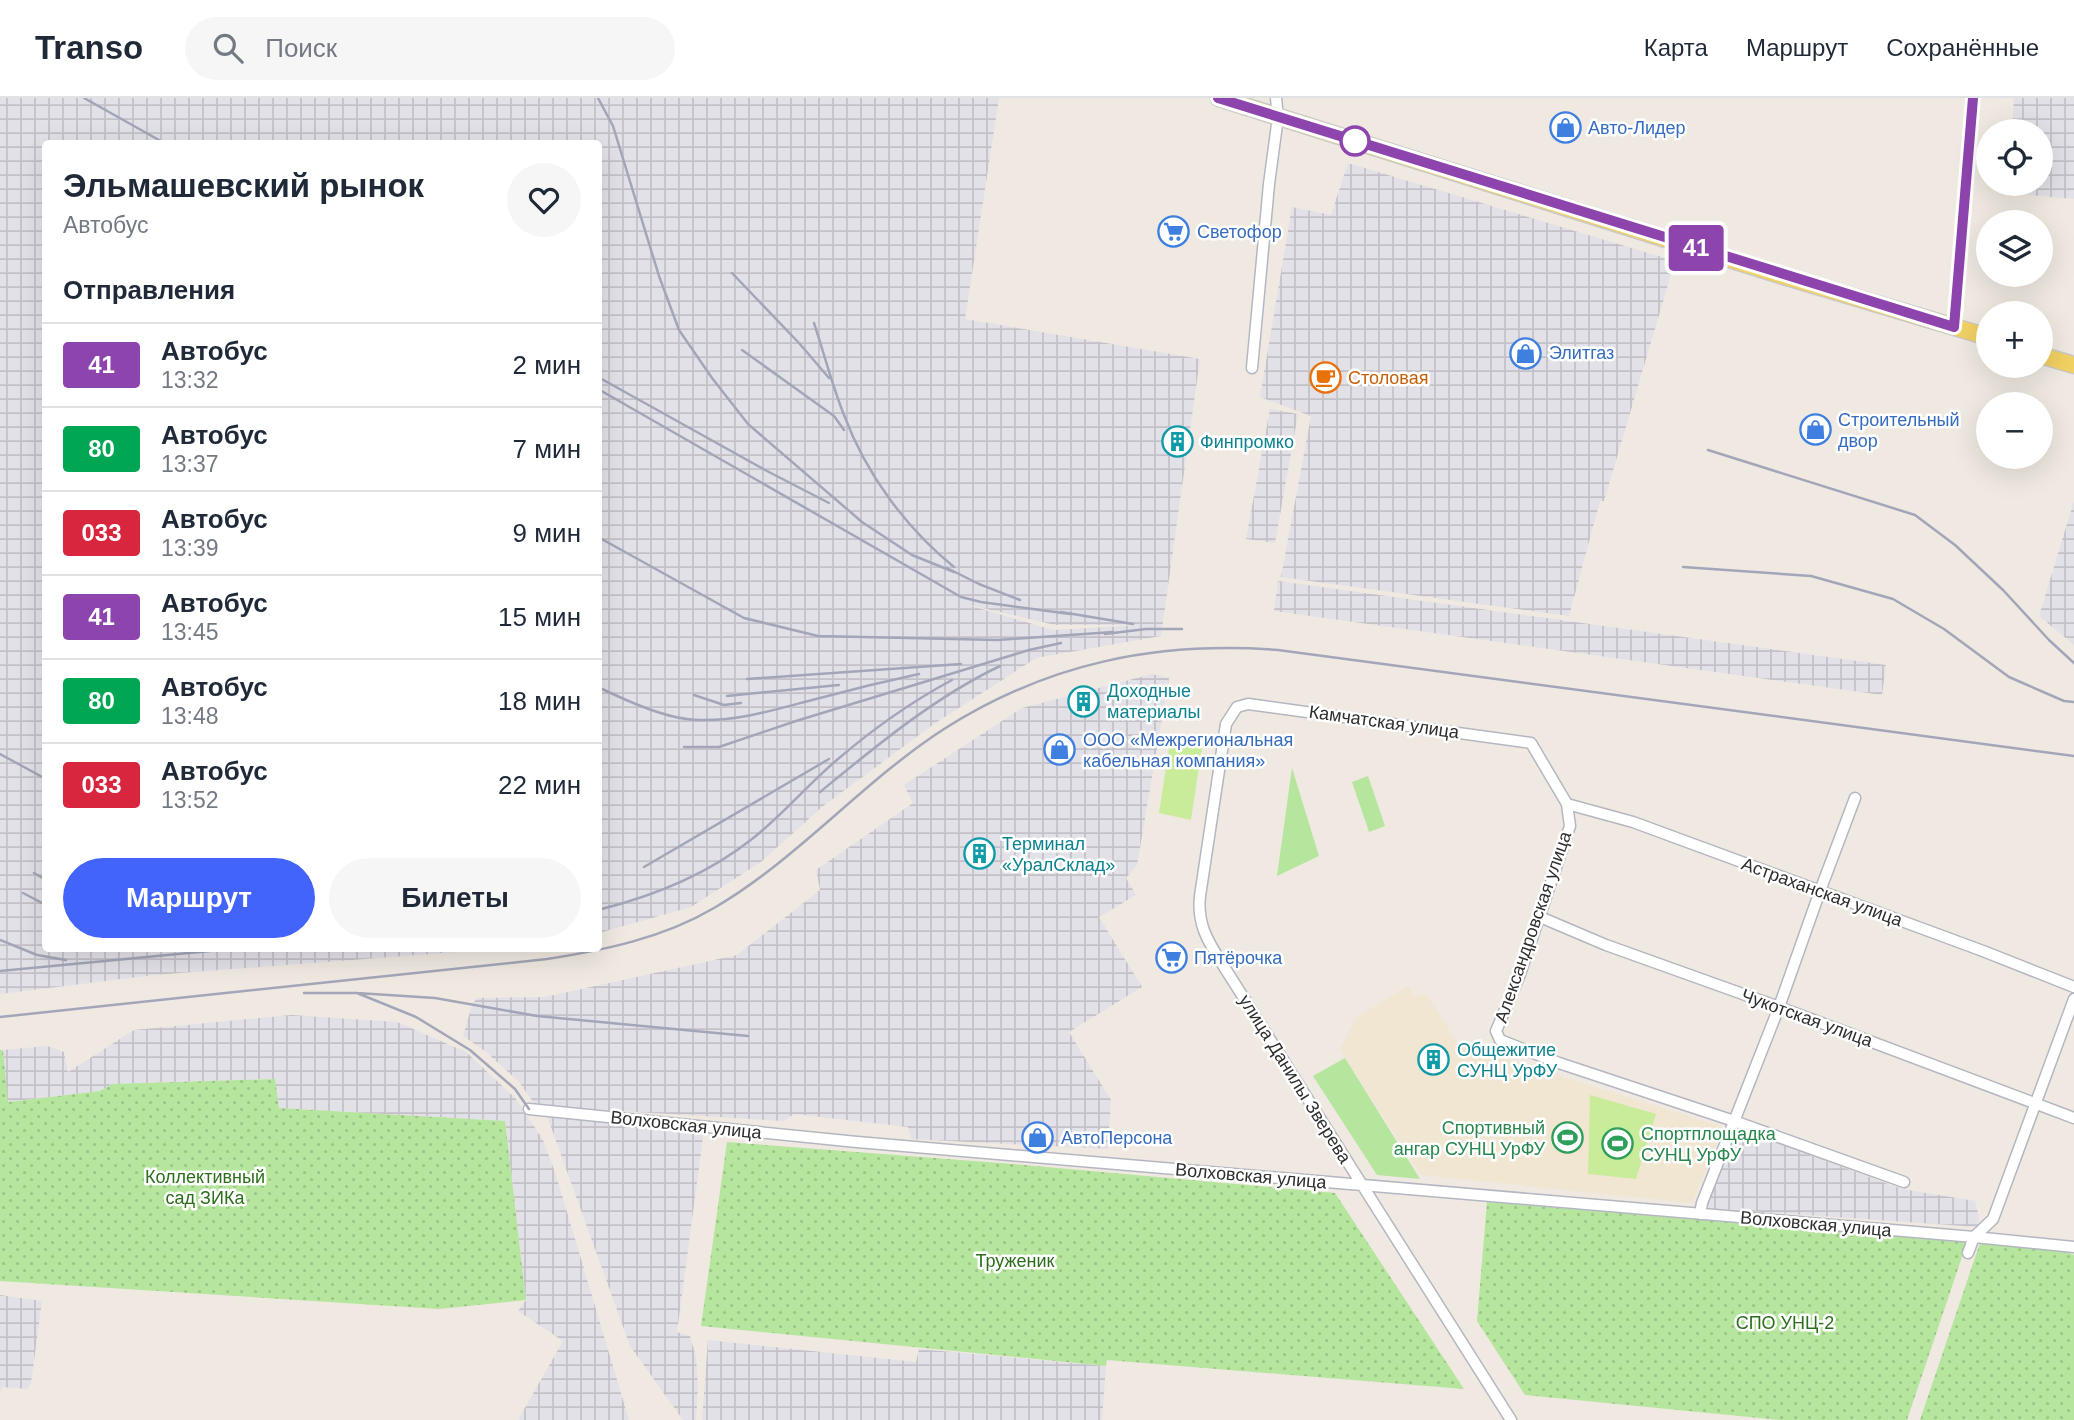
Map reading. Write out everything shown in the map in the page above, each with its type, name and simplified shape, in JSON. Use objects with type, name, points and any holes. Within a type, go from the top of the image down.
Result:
[{"type":"main road","points":[[1219,98],[1976,333]]},
{"type":"main road","points":[[2053,359],[2074,365]]},
{"type":"street","points":[[1252,369],[1278,117],[1276,98]]},
{"type":"street","points":[[1954,327],[1973,98]]},
{"type":"street","name":"Камчатская улица","points":[[1237,707],[1248,704],[1531,743],[1567,804]]},
{"type":"street","name":"улица Данилы Зверева","points":[[1237,707],[1226,724],[1200,896],[1200,921],[1216,954],[1511,1420]]},
{"type":"street","points":[[1700,1214],[1856,798]]},
{"type":"street","name":"Астраханская улица","points":[[1567,804],[1633,822],[2074,987]]},
{"type":"street","name":"Александровская улица","points":[[1567,804],[1570,826],[1519,977],[1496,1031],[1497,1036],[1500,1040],[1559,1063],[1734,1121]]},
{"type":"street","name":"Чукотская улица","points":[[1540,918],[1606,945],[2074,1118]]},
{"type":"street","points":[[1968,1253],[1973,1237],[1993,1219],[2074,999]]},
{"type":"street","name":"Волховская улица","points":[[528,1109],[857,1142],[2074,1247]]},
{"type":"street","points":[[1734,1121],[1904,1182]]},
{"type":"shaded area","points":[[0,98],[999,98],[965,319],[1200,359],[1161,636],[1036,658],[934,724],[822,807],[761,862],[691,907],[602,932],[602,140],[42,140],[42,952],[457,952],[154,975],[0,994]],"holes":[[[965,604],[1055,625],[1141,625],[1053,630]]]},
{"type":"shaded area","points":[[2014,98],[2074,98],[2074,199],[2041,196],[2053,196],[2053,119],[2013,119]]},
{"type":"shaded area","points":[[1348,163],[1675,261],[1604,501],[1600,501],[1569,616],[1281,577],[1311,416],[1260,397],[1292,207],[1331,215]]},
{"type":"shaded area","points":[[1270,409],[1298,414],[1275,543],[1246,539]]},
{"type":"shaded area","points":[[2074,501],[2074,645],[2039,616]]},
{"type":"shaded area","points":[[1278,581],[1886,665],[1882,695],[1274,611]]},
{"type":"shaded area","points":[[1152,674],[1169,678],[1137,865],[1126,878],[1136,895],[1099,917],[1142,987],[1069,1032],[1111,1100],[1108,1149],[911,1139],[908,1127],[794,1114],[784,1121],[536,1106],[519,1082],[485,1051],[463,1036],[472,1005],[477,998],[545,997],[737,955],[820,890],[816,870],[913,803],[904,785],[1022,708]]},
{"type":"shaded area","points":[[1408,986],[1415,997],[1426,994],[1458,1044],[1723,1127],[1692,1203],[1421,1175],[1340,1050],[1356,1018]]},
{"type":"shaded area","points":[[291,1015],[397,1022],[466,1052],[516,1099],[543,1140],[556,1175],[629,1420],[518,1420],[563,1341],[518,1311],[526,1300],[505,1121],[278,1108],[274,1079],[112,1084],[100,1091],[7,1102],[3,1050],[47,1046],[64,1052],[68,1072],[134,1030]]},
{"type":"shaded area","points":[[547,1116],[704,1130],[677,1332],[690,1336],[696,1357],[696,1420],[683,1420],[630,1346]]},
{"type":"shaded area","points":[[1736,1128],[1902,1189],[1975,1201],[1979,1217],[1978,1227],[1705,1208]]},
{"type":"shaded area","points":[[0,1295],[42,1301],[31,1383],[27,1389],[2,1387],[0,1393]]},
{"type":"shaded area","points":[[708,1340],[916,1362],[919,1349],[1106,1366],[1102,1420],[702,1420]]},
{"type":"green space","points":[[1170,742],[1202,747],[1191,820],[1159,813]]},
{"type":"green space","points":[[1292,768],[1319,856],[1277,876]]},
{"type":"green space","points":[[1368,776],[1385,826],[1369,832],[1352,782]]},
{"type":"green space","name":"Коллективный сад ЗИКа","points":[[0,1050],[3,1050],[8,1102],[100,1091],[112,1084],[275,1079],[279,1108],[505,1121],[526,1300],[439,1309],[0,1281]]},
{"type":"green space","points":[[1345,1058],[1420,1179],[1377,1175],[1313,1076]]},
{"type":"green space","name":"Спортплощадка СУНЦ УрФУ","points":[[1590,1095],[1656,1114],[1636,1179],[1588,1174]]},
{"type":"green space","name":"Труженик","points":[[727,1142],[1335,1193],[1464,1389],[1107,1360],[1106,1366],[701,1326]]},
{"type":"green space","name":"СПО УНЦ-2","points":[[1487,1202],[1967,1242],[1907,1420],[1780,1420],[1525,1395],[1477,1321]]},
{"type":"green space","points":[[1980,1243],[2061,1250],[2074,1255],[2074,1420],[1920,1420]]},
{"type":"railway","points":[[84,98],[159,140]]},
{"type":"railway","points":[[598,98],[613,126],[659,276],[679,330],[712,378],[748,424],[862,522],[912,555],[954,572]]},
{"type":"railway","points":[[732,273],[829,378]]},
{"type":"railway","points":[[814,323],[853,437],[876,479],[904,517],[936,552],[954,567]]},
{"type":"railway","points":[[742,350],[834,416],[844,430]]},
{"type":"railway","points":[[602,379],[829,503]]},
{"type":"railway","points":[[602,391],[961,597],[1070,614]]},
{"type":"railway","points":[[1708,450],[1915,515],[1955,545],[2074,663]]},
{"type":"railway","points":[[602,539],[744,618],[818,636],[998,640],[1113,632]]},
{"type":"railway","points":[[1683,567],[1811,576],[1893,599],[1944,629],[2009,677],[2064,701],[2074,702]]},
{"type":"railway","points":[[947,568],[1020,600]]},
{"type":"railway","points":[[1061,612],[1133,624]]},
{"type":"railway","points":[[1105,634],[1146,629],[1182,629]]},
{"type":"railway","points":[[684,747],[719,747],[1029,650],[1061,643]]},
{"type":"railway","points":[[602,949],[654,935],[714,908],[774,867],[914,750],[983,706],[1063,673],[1104,661],[1146,654],[1189,649],[1278,650],[2074,756]]},
{"type":"railway","points":[[747,679],[961,664]]},
{"type":"railway","points":[[820,792],[929,707],[1000,666]]},
{"type":"railway","points":[[602,689],[635,704],[675,717],[716,720],[761,713],[919,674]]},
{"type":"railway","points":[[602,909],[679,883],[735,852],[865,737],[952,680]]},
{"type":"railway","points":[[727,696],[839,685]]},
{"type":"railway","points":[[694,695],[724,705],[741,703]]},
{"type":"railway","points":[[0,754],[42,777]]},
{"type":"railway","points":[[644,867],[829,759]]},
{"type":"railway","points":[[34,873],[42,878]]},
{"type":"railway","points":[[23,893],[42,903]]},
{"type":"railway","points":[[0,940],[37,955],[66,960]]},
{"type":"railway","points":[[0,971],[199,952]]},
{"type":"railway","points":[[0,1017],[547,959],[585,952]]},
{"type":"railway","points":[[304,993],[357,993],[416,1017],[470,1050],[515,1089],[529,1109]]},
{"type":"railway","points":[[357,993],[435,998],[537,1016],[748,1036]]},
{"type":"bus line","name":"41","points":[[1218,98],[1954,327],[1973,98]]},
{"type":"place","name":"Авто-Лидер","points":[[1565,128]]},
{"type":"place","name":"Светофор","points":[[1174,232]]},
{"type":"place","name":"Элитгаз","points":[[1526,353]]},
{"type":"place","name":"Столовая","points":[[1325,378]]},
{"type":"place","name":"Строительный двор","points":[[1815,430]]},
{"type":"place","name":"Финпромко","points":[[1177,442]]},
{"type":"place","name":"Доходные материалы","points":[[1084,701]]},
{"type":"place","name":"ООО «Межрегиональная кабельная компания»","points":[[1060,750]]},
{"type":"place","name":"Терминал «УралСклад»","points":[[979,854]]},
{"type":"place","name":"Пятёрочка","points":[[1171,958]]},
{"type":"place","name":"Общежитие СУНЦ УрФУ","points":[[1434,1060]]},
{"type":"place","name":"АвтоПерсона","points":[[1038,1138]]},
{"type":"place","name":"Спортивный ангар СУНЦ УрФУ","points":[[1568,1138]]},
{"type":"place","name":"Спортплощадка СУНЦ УрФУ","points":[[1618,1144]]}]
